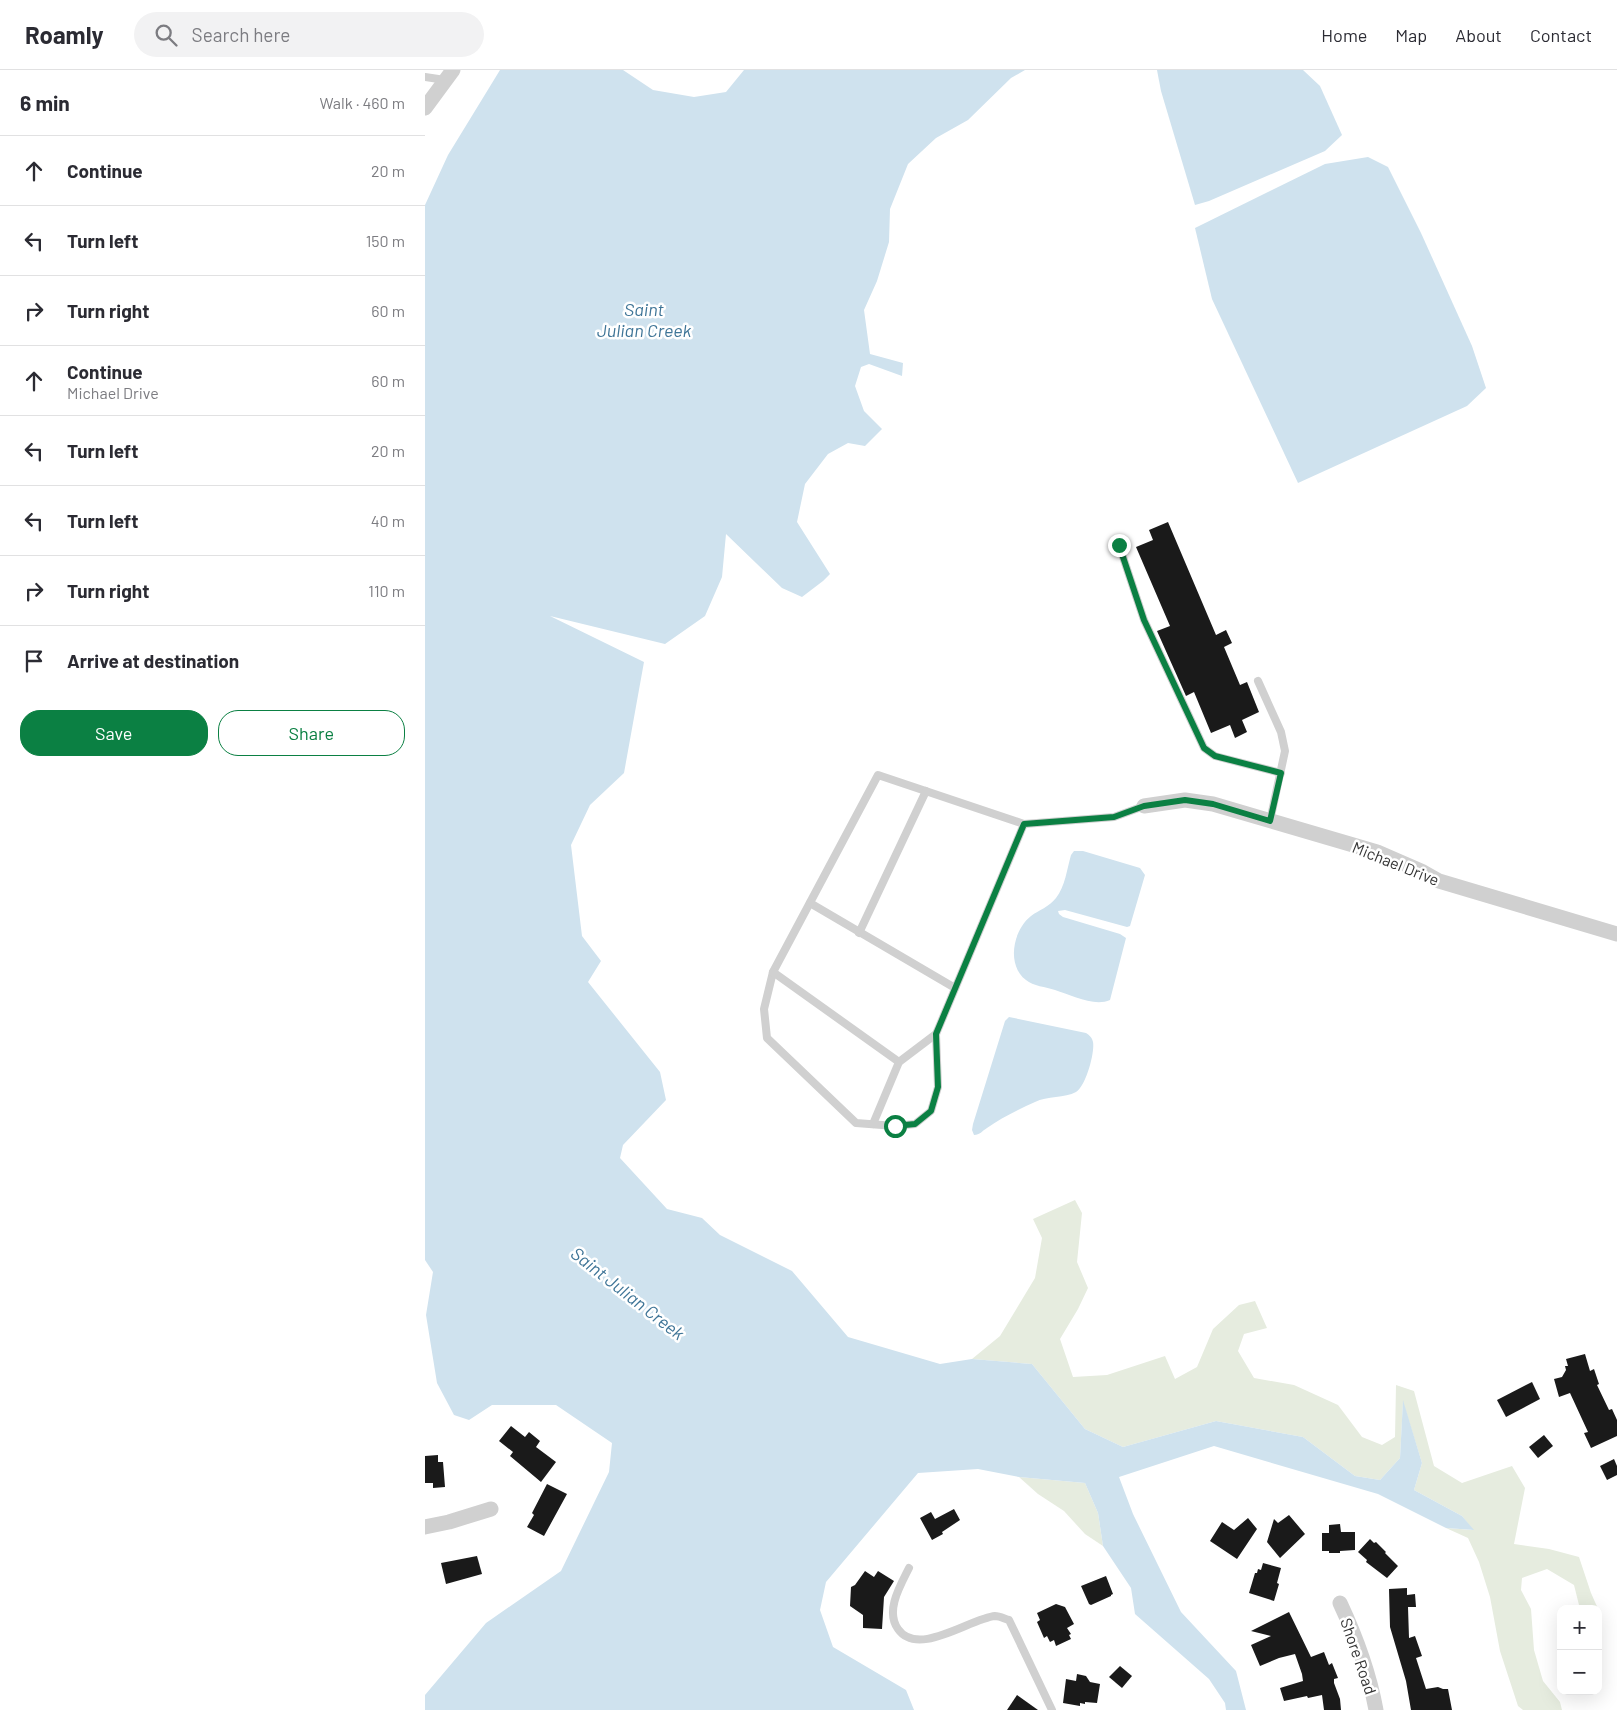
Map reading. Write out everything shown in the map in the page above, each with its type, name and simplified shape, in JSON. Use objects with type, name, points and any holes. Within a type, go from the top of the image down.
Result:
[{"type":"street","points":[[425,108],[449,75]]},
{"type":"street","name":"Michael Drive","points":[[1144,806],[1185,800],[1213,804],[1377,852],[1439,881],[1617,934]]},
{"type":"street","points":[[425,1527],[491,1509]]},
{"type":"street","name":"Shore Road","points":[[1340,1603],[1360,1648],[1372,1688],[1376,1710]]},
{"type":"lane","points":[[425,77],[449,75]]},
{"type":"lane","points":[[1119,545],[1144,620],[1204,748],[1215,756],[1281,773]]},
{"type":"lane","points":[[1258,681],[1281,732],[1285,751],[1270,821]]},
{"type":"lane","points":[[1024,824],[936,1034],[938,1087],[931,1111],[915,1124],[895,1126],[856,1123],[767,1038],[764,1009],[773,972],[878,775],[1024,824],[1114,817],[1144,806]]},
{"type":"lane","points":[[859,933],[926,791]]},
{"type":"lane","points":[[809,903],[955,988]]},
{"type":"lane","points":[[773,972],[899,1062]]},
{"type":"lane","points":[[873,1124],[899,1062],[936,1034]]},
{"type":"lane","points":[[909,1568],[894,1601],[893,1622],[901,1634],[915,1639],[938,1637],[985,1618],[997,1616],[1009,1620],[1052,1710]]},
{"type":"shaded area","points":[[1075,1200],[1082,1213],[1077,1262],[1088,1288],[1060,1339],[1073,1377],[1107,1375],[1165,1356],[1175,1379],[1197,1367],[1213,1329],[1239,1305],[1255,1301],[1267,1328],[1244,1334],[1238,1351],[1254,1378],[1294,1385],[1338,1405],[1362,1437],[1382,1445],[1395,1437],[1396,1385],[1414,1391],[1434,1466],[1462,1483],[1512,1466],[1525,1488],[1514,1544],[1549,1549],[1579,1557],[1596,1605],[1579,1605],[1574,1585],[1547,1569],[1522,1578],[1521,1590],[1531,1609],[1534,1650],[1543,1681],[1560,1702],[1562,1710],[1523,1710],[1518,1706],[1500,1651],[1490,1597],[1479,1562],[1468,1538],[1446,1528],[1473,1530],[1462,1516],[1414,1490],[1422,1463],[1403,1402],[1400,1458],[1380,1480],[1355,1476],[1303,1437],[1216,1421],[1123,1447],[1085,1429],[1032,1364],[972,1359],[1000,1336],[1035,1278],[1042,1238],[1033,1219]]},
{"type":"shaded area","points":[[1019,1477],[1085,1483],[1098,1513],[1103,1546],[1085,1534],[1064,1511],[1038,1494]]},
{"type":"water","name":"Saint Julian Creek","points":[[500,70],[623,70],[653,90],[694,97],[726,92],[744,70],[1025,70],[1011,78],[968,120],[936,138],[908,164],[890,209],[889,242],[877,281],[864,310],[870,354],[903,363],[902,376],[869,364],[861,367],[855,386],[864,411],[882,429],[865,446],[848,443],[828,454],[805,484],[797,522],[830,574],[802,597],[782,588],[726,534],[722,577],[705,616],[665,644],[550,616],[644,662],[624,773],[590,805],[571,845],[582,936],[601,961],[588,982],[660,1072],[666,1100],[623,1145],[620,1158],[667,1209],[702,1218],[720,1235],[792,1271],[848,1337],[940,1364],[972,1359],[1032,1364],[1085,1429],[1123,1447],[1216,1421],[1303,1437],[1355,1476],[1380,1480],[1400,1458],[1403,1400],[1422,1463],[1414,1490],[1462,1516],[1474,1530],[1446,1528],[1378,1494],[1214,1446],[1119,1477],[1133,1514],[1181,1612],[1236,1671],[1246,1710],[1226,1710],[1225,1703],[1209,1679],[1135,1614],[1131,1588],[1103,1546],[1098,1513],[1085,1483],[1019,1477],[978,1469],[918,1473],[826,1582],[820,1610],[833,1647],[906,1690],[914,1710],[425,1710],[425,1695],[486,1623],[561,1571],[609,1472],[612,1443],[556,1405],[492,1405],[469,1420],[454,1415],[437,1383],[426,1315],[433,1272],[425,1260],[425,205],[448,155]]},
{"type":"water","points":[[1157,70],[1303,70],[1320,86],[1342,135],[1325,151],[1209,201],[1195,205],[1161,91]]},
{"type":"water","points":[[1368,157],[1388,167],[1421,233],[1472,346],[1486,388],[1467,406],[1298,483],[1212,299],[1195,228],[1325,164]]},
{"type":"water","points":[[1074,851],[1083,851],[1140,868],[1145,875],[1130,926],[1127,927],[1065,910],[1058,911],[1063,917],[1120,934],[1126,938],[1110,1000],[1104,1002],[1083,1000],[1029,982],[1020,974],[1014,957],[1016,938],[1025,922],[1050,904],[1059,894],[1064,883],[1071,855]]},
{"type":"water","points":[[1009,1017],[1086,1033],[1093,1042],[1093,1053],[1089,1068],[1080,1089],[1076,1092],[1035,1102],[1004,1117],[979,1134],[974,1135],[972,1130],[973,1124],[1005,1021]]},
{"type":"building","points":[[1168,522],[1216,635],[1226,630],[1232,643],[1224,647],[1240,685],[1247,682],[1259,712],[1242,720],[1247,732],[1235,738],[1230,725],[1211,733],[1194,692],[1186,696],[1157,631],[1170,626],[1136,547],[1153,540],[1149,530]]},
{"type":"building","points":[[1585,1354],[1590,1371],[1594,1369],[1599,1384],[1597,1385],[1609,1410],[1612,1409],[1617,1420],[1617,1436],[1591,1448],[1584,1433],[1588,1432],[1570,1393],[1559,1397],[1554,1379],[1562,1377],[1566,1370],[1565,1366],[1568,1366],[1566,1359]]},
{"type":"building","points":[[1532,1382],[1540,1399],[1506,1417],[1497,1400]]},
{"type":"building","points":[[511,1426],[525,1437],[529,1432],[540,1441],[536,1447],[556,1462],[541,1482],[510,1456],[513,1452],[499,1441]]},
{"type":"building","points":[[1544,1435],[1553,1446],[1538,1458],[1529,1447]]},
{"type":"building","points":[[438,1455],[438,1462],[443,1462],[445,1487],[433,1488],[433,1483],[425,1483],[425,1456]]},
{"type":"building","points":[[1614,1459],[1617,1466],[1617,1475],[1607,1480],[1600,1466]]},
{"type":"building","points":[[547,1484],[567,1494],[544,1536],[527,1527]]},
{"type":"building","points":[[954,1509],[960,1520],[942,1532],[943,1534],[932,1540],[920,1518],[931,1512],[935,1519]]},
{"type":"building","points":[[1289,1515],[1305,1534],[1280,1558],[1267,1542],[1274,1519],[1278,1523]]},
{"type":"building","points":[[1248,1518],[1257,1529],[1237,1559],[1210,1541],[1222,1522],[1234,1530]]},
{"type":"building","points":[[1340,1524],[1341,1532],[1355,1532],[1355,1550],[1340,1551],[1340,1553],[1322,1551],[1322,1533],[1329,1533],[1329,1525]]},
{"type":"building","points":[[1370,1539],[1374,1543],[1376,1542],[1398,1566],[1387,1578],[1366,1562],[1367,1560],[1358,1552]]},
{"type":"building","points":[[477,1556],[482,1574],[446,1584],[441,1563]]},
{"type":"building","points":[[1263,1563],[1281,1568],[1274,1601],[1249,1593],[1255,1573],[1257,1573],[1258,1569],[1261,1570]]},
{"type":"building","points":[[865,1571],[874,1577],[878,1571],[894,1581],[884,1597],[882,1629],[863,1628],[863,1615],[850,1606],[851,1587],[855,1585]]},
{"type":"building","points":[[1106,1576],[1113,1594],[1091,1605],[1089,1604],[1081,1586]]},
{"type":"building","points":[[1407,1588],[1407,1595],[1415,1594],[1416,1607],[1408,1607],[1409,1638],[1415,1636],[1422,1656],[1416,1658],[1426,1689],[1438,1687],[1448,1689],[1452,1710],[1411,1710],[1406,1681],[1390,1627],[1389,1589]]},
{"type":"building","points":[[1056,1604],[1065,1607],[1074,1624],[1067,1628],[1071,1634],[1069,1635],[1071,1639],[1056,1646],[1054,1640],[1050,1642],[1047,1636],[1044,1638],[1037,1622],[1040,1620],[1037,1613]]},
{"type":"building","points":[[1289,1612],[1311,1657],[1324,1652],[1329,1665],[1332,1663],[1338,1678],[1334,1679],[1334,1683],[1340,1699],[1341,1710],[1324,1710],[1322,1695],[1284,1701],[1280,1688],[1303,1681],[1295,1654],[1260,1666],[1251,1645],[1271,1636],[1251,1631]]},
{"type":"building","points":[[1120,1666],[1132,1676],[1122,1688],[1109,1677]]},
{"type":"building","points":[[1077,1674],[1086,1676],[1090,1682],[1100,1684],[1097,1703],[1085,1702],[1085,1704],[1080,1703],[1080,1706],[1063,1703],[1066,1679],[1076,1681]]},
{"type":"building","points":[[1017,1695],[1038,1710],[1007,1710]]},
{"type":"route","points":[[895,1126],[915,1124],[931,1111],[938,1087],[936,1034],[1024,824],[1114,817],[1144,806],[1185,800],[1213,804],[1270,821],[1281,773],[1215,756],[1204,748],[1188,718],[1144,620],[1119,545]]}]
